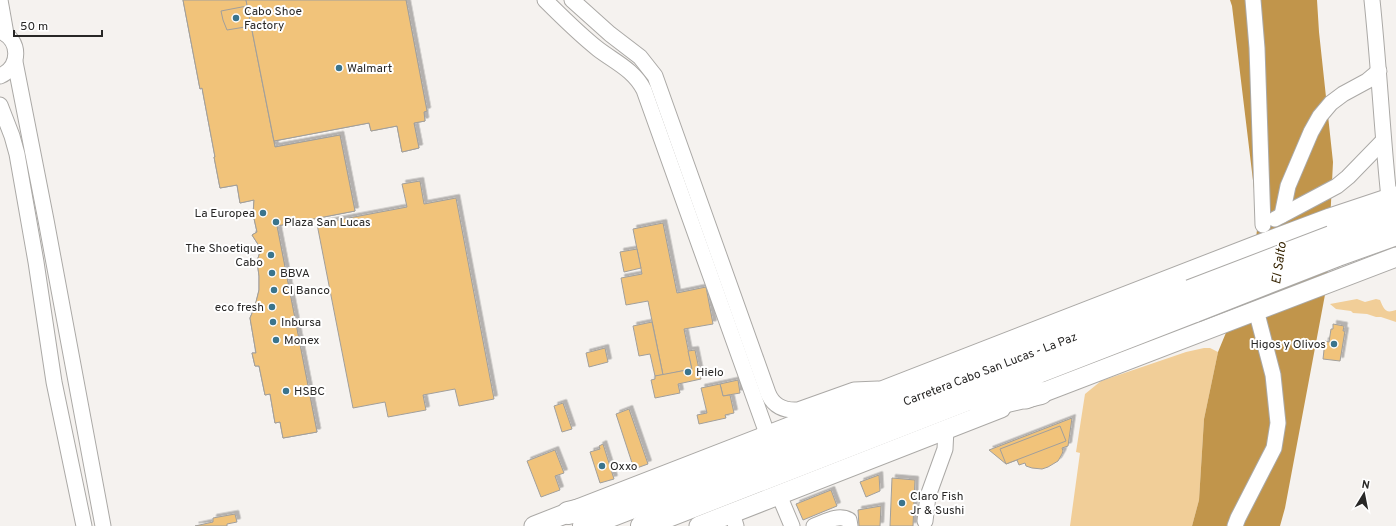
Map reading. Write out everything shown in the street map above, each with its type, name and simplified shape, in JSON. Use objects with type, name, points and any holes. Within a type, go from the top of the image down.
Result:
[{"type":"highway","name":"Carretera Cabo San Lucas - La Paz","points":[[642,526],[904,425],[1193,301],[1330,238],[1394,202]]},
{"type":"highway","name":"Carretera Cabo San Lucas - La Paz","points":[[1330,238],[1396,234]]},
{"type":"highway","name":"Carretera Cabo San Lucas - La Paz","points":[[576,519],[722,473],[1193,301]]},
{"type":"highway","points":[[904,425],[1041,393]]},
{"type":"main road","points":[[1256,310],[1263,276],[1263,234]]},
{"type":"main road","points":[[534,526],[576,519],[759,438],[887,389],[1263,234],[1330,238],[1320,286]]},
{"type":"main road","points":[[704,525],[734,520],[779,495],[946,429],[1396,257]]},
{"type":"street","points":[[0,0],[3,33],[10,38],[15,47],[15,62],[103,526]]},
{"type":"street","points":[[545,0],[599,49],[631,72],[644,90],[765,427],[764,434],[759,438]]},
{"type":"street","points":[[572,0],[610,34],[640,57],[655,76],[771,400],[780,407],[795,410],[854,390],[887,389]]},
{"type":"street","points":[[1253,0],[1257,48],[1263,234]]},
{"type":"street","points":[[1372,0],[1379,71],[1383,141],[1394,202]]},
{"type":"street","points":[[0,76],[7,73],[15,62]]},
{"type":"street","points":[[1282,215],[1288,186],[1311,132],[1320,116],[1331,103],[1343,94],[1367,82],[1379,71]]},
{"type":"street","points":[[0,105],[17,154],[36,262],[55,389],[84,526]]},
{"type":"street","points":[[1263,234],[1282,215],[1337,186],[1348,177],[1383,141]]},
{"type":"street","points":[[1236,526],[1238,518],[1274,448],[1278,423],[1273,375],[1256,310]]},
{"type":"street","points":[[48,350],[54,353],[61,362],[72,403],[76,409],[82,412]]},
{"type":"street","points":[[925,521],[928,496],[945,449],[946,429]]},
{"type":"street","points":[[779,495],[792,526]]},
{"type":"street","points":[[814,526],[838,517],[844,517],[849,520],[850,526]]},
{"type":"shaded area","points":[[1357,299],[1365,302],[1376,299],[1380,300],[1385,310],[1396,310],[1396,322],[1381,317],[1336,309],[1330,304]]},
{"type":"shaded area","points":[[1210,348],[1218,352],[1204,419],[1199,500],[1192,526],[1070,526],[1080,453],[1076,452],[1085,394],[1101,381],[1186,352]]},
{"type":"water","name":"El Salto","points":[[1230,0],[1317,0],[1333,162],[1327,284],[1285,508],[1280,526],[1192,526],[1199,500],[1204,419],[1218,352],[1256,260],[1255,246],[1258,222],[1232,6]]},
{"type":"building","name":"Plaza San Lucas","points":[[183,0],[406,0],[427,111],[424,112],[425,121],[414,123],[419,148],[402,152],[397,126],[371,131],[369,123],[274,141],[275,147],[340,135],[355,211],[277,226],[317,432],[283,438],[280,422],[275,423],[270,394],[265,395],[259,366],[255,366],[252,353],[256,353],[250,318],[259,290],[257,261],[261,249],[252,235],[257,232],[253,214],[254,200],[240,203],[237,185],[220,188],[202,88],[200,89]]},
{"type":"building","points":[[183,0],[246,0],[275,147],[340,135],[355,211],[277,226],[317,432],[283,438],[280,422],[275,423],[270,394],[265,395],[259,366],[255,366],[252,353],[256,353],[250,318],[259,290],[257,261],[261,249],[252,235],[257,232],[253,214],[254,200],[240,203],[237,185],[220,188],[202,88],[200,89]]},
{"type":"building","name":"Walmart","points":[[246,0],[406,0],[427,111],[424,112],[425,121],[414,123],[419,148],[402,152],[397,126],[371,131],[369,123],[274,141]]},
{"type":"building","name":"Cabo Shoe Factory","points":[[247,6],[251,26],[227,30],[221,11]]},
{"type":"building","points":[[420,181],[424,204],[456,198],[494,399],[459,406],[455,389],[423,395],[426,410],[388,417],[385,402],[353,408],[317,224],[407,207],[402,184]]},
{"type":"building","points":[[663,223],[677,293],[706,287],[713,324],[684,329],[692,369],[663,375],[648,301],[626,305],[621,278],[642,274],[633,229]]},
{"type":"building","points":[[637,249],[641,268],[624,272],[620,252]]},
{"type":"building","points":[[652,322],[663,375],[655,376],[650,354],[639,356],[633,326]]},
{"type":"building","name":"Higos y Olivos","points":[[1333,324],[1344,326],[1343,331],[1345,331],[1340,361],[1323,359],[1325,341],[1329,342]]},
{"type":"building","points":[[605,348],[608,362],[589,367],[586,353]]},
{"type":"building","name":"Hielo","points":[[695,350],[701,379],[678,384],[680,393],[655,398],[651,380],[655,379],[655,376],[692,369],[688,351]]},
{"type":"building","points":[[738,380],[740,393],[723,396],[720,384]]},
{"type":"building","points":[[720,384],[723,396],[730,395],[734,413],[725,415],[726,418],[699,424],[697,415],[707,413],[701,388]]},
{"type":"building","points":[[563,403],[572,429],[562,432],[554,406]]},
{"type":"building","points":[[629,409],[648,464],[634,469],[616,414]]},
{"type":"building","points":[[1072,418],[1068,446],[1062,448],[1063,451],[1058,461],[1048,467],[1042,469],[1032,468],[1026,466],[1025,463],[1019,465],[1017,460],[1006,464],[989,450]]},
{"type":"building","points":[[1060,426],[1066,441],[1006,464],[1000,449]]},
{"type":"building","name":"Oxxo","points":[[603,444],[614,479],[600,483],[590,452],[600,449],[599,446]]},
{"type":"building","points":[[555,450],[564,473],[555,476],[560,490],[541,497],[527,461]]},
{"type":"building","points":[[879,475],[880,491],[866,497],[860,482]]},
{"type":"building","name":"Claro Fish Jr & Sushi","points":[[892,478],[915,480],[913,526],[890,526]]},
{"type":"building","points":[[831,490],[837,506],[803,520],[796,504]]},
{"type":"building","points":[[881,506],[880,526],[859,526],[858,510]]},
{"type":"building","points":[[235,514],[237,522],[227,524],[227,526],[195,526],[213,522],[213,518]]},
{"type":"place","name":"Cabo Shoe Factory","points":[[236,18]]},
{"type":"place","name":"Walmart","points":[[339,68]]},
{"type":"place","name":"La Europea","points":[[263,213]]},
{"type":"place","name":"Plaza San Lucas","points":[[276,222]]},
{"type":"place","name":"The Shoetique Cabo","points":[[271,255]]},
{"type":"place","name":"BBVA","points":[[272,273]]},
{"type":"place","name":"CI Banco","points":[[274,290]]},
{"type":"place","name":"eco fresh","points":[[272,307]]},
{"type":"place","name":"Inbursa","points":[[273,322]]},
{"type":"place","name":"Monex","points":[[276,340]]},
{"type":"place","name":"Higos y Olivos","points":[[1334,344]]},
{"type":"place","name":"Hielo","points":[[688,372]]},
{"type":"place","name":"HSBC","points":[[286,391]]},
{"type":"place","name":"Oxxo","points":[[602,466]]},
{"type":"place","name":"Claro Fish Jr & Sushi","points":[[902,503]]}]
